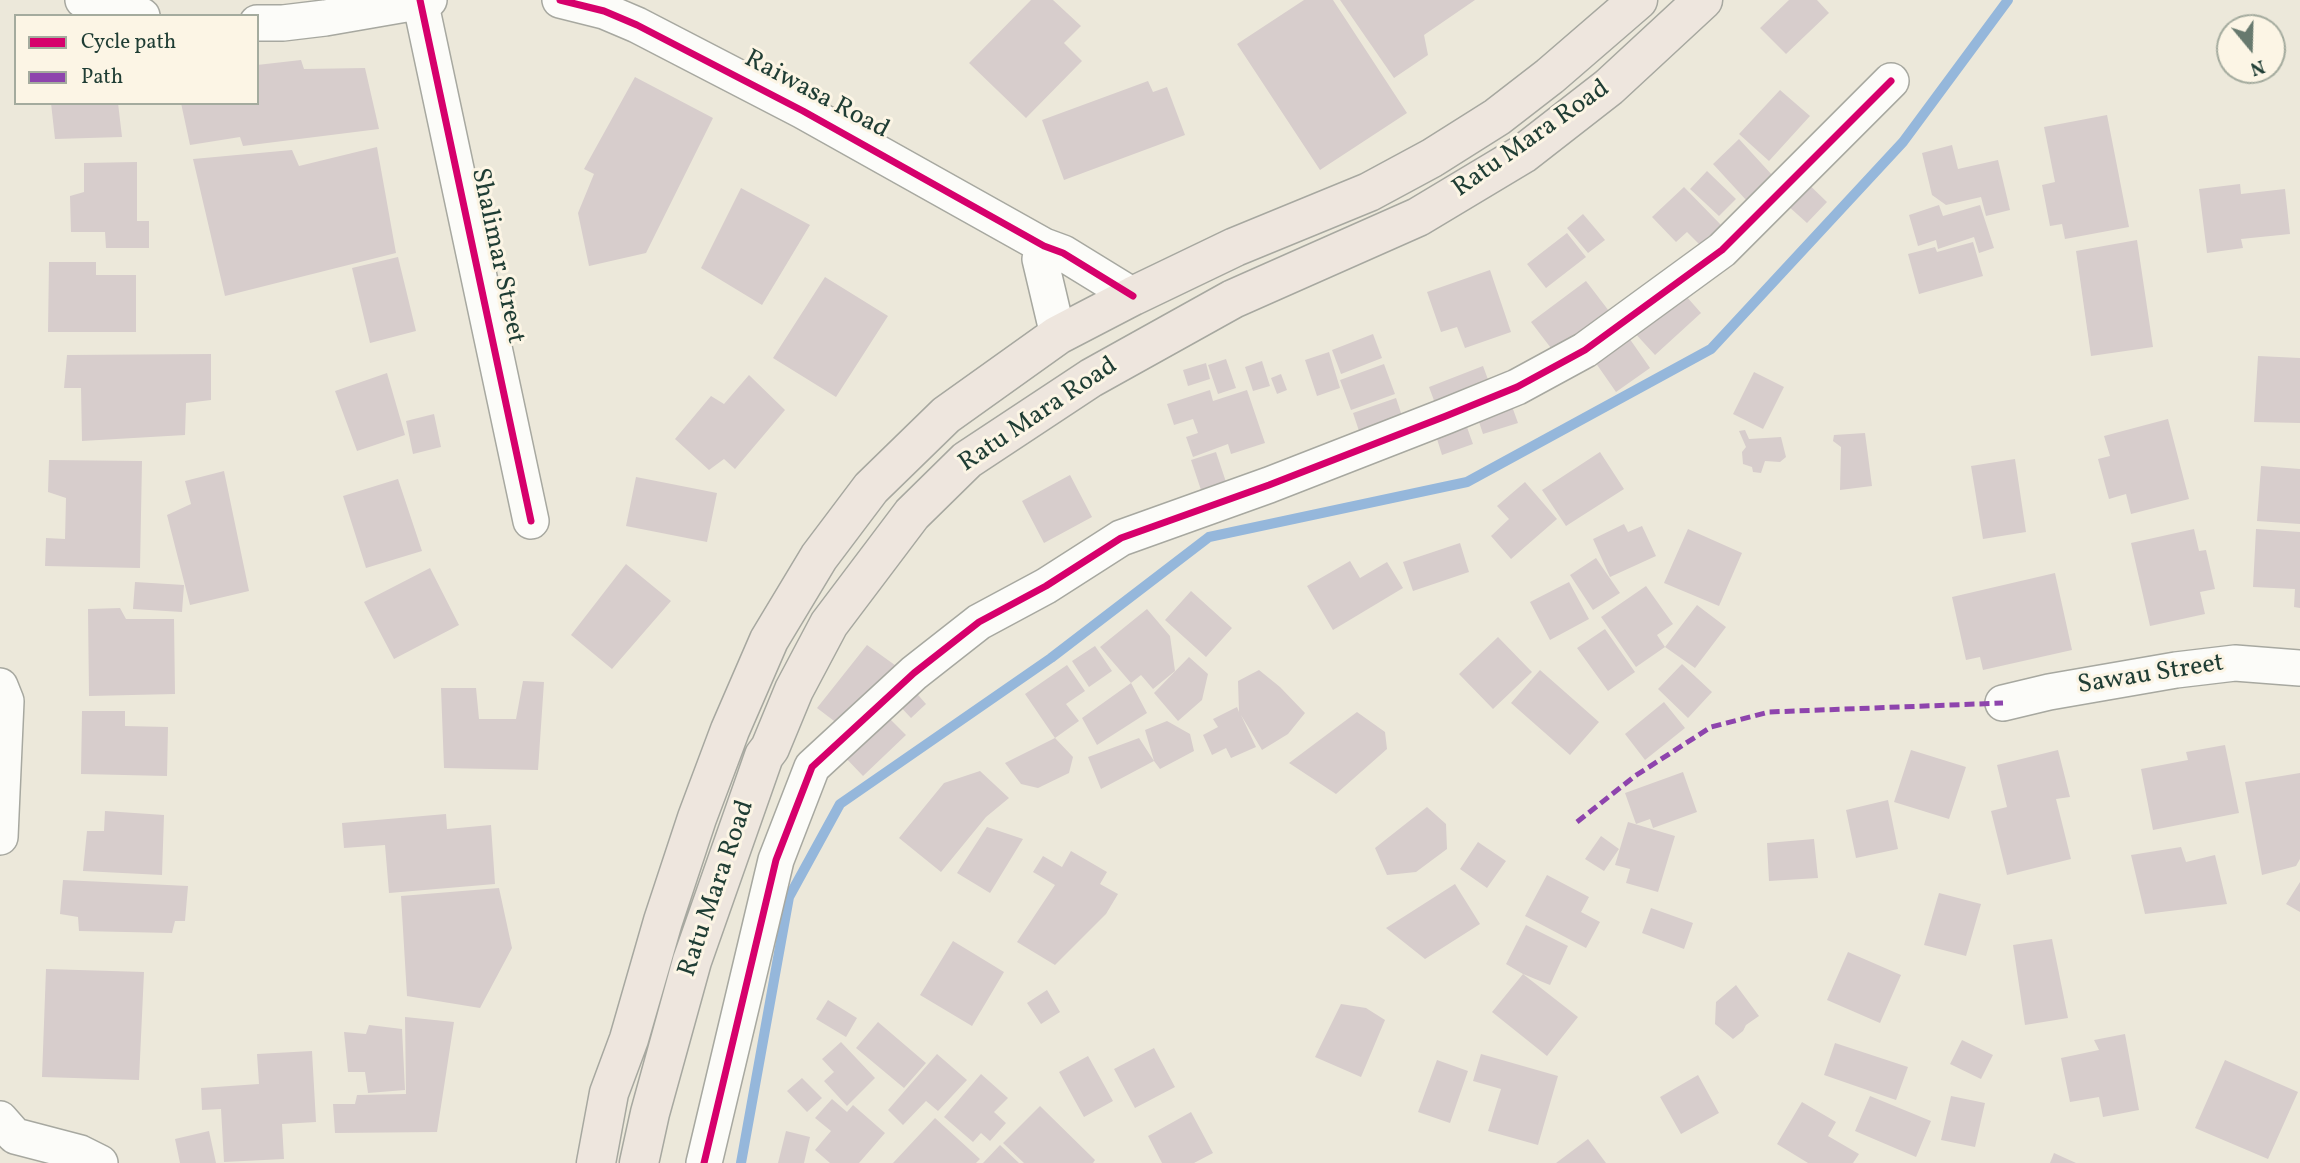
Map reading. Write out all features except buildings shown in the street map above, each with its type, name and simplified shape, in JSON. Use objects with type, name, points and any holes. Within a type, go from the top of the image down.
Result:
[{"type":"highway","name":"Ratu Mara Road","points":[[596,1163],[609,1093],[629,1039],[663,921],[697,818],[730,730],[769,640],[819,557],[871,488],[946,415],[1058,335],[1235,247],[1369,192],[1432,158],[1497,117],[1539,85],[1603,33],[1638,0]]},
{"type":"highway","name":"Ratu Mara Road","points":[[639,1163],[692,961],[764,756],[770,748],[794,690],[829,624],[912,514],[967,460],[1091,378],[1233,299],[1418,217],[1523,153],[1609,87],[1703,0]]},
{"type":"street","points":[[83,0],[135,14]]},
{"type":"street","points":[[259,23],[325,18],[423,0]]},
{"type":"street","name":"Shalimar Street","points":[[423,0],[531,522]]},
{"type":"street","name":"Raiwasa Road","points":[[560,0],[604,11],[637,25],[803,111],[1044,246],[1063,253],[1133,296]]},
{"type":"street","points":[[704,1163],[776,860],[812,767],[914,673],[979,622],[1045,586],[1121,538],[1269,485],[1446,416],[1517,387],[1585,350],[1722,250],[1891,81]]},
{"type":"street","points":[[1044,246],[1040,259],[1058,335]]},
{"type":"street","name":"Sawau Street","points":[[2003,703],[2049,692],[2176,670],[2235,663],[2300,668]]},
{"type":"street","points":[[0,686],[6,701],[0,837]]},
{"type":"street","points":[[0,1119],[15,1136],[80,1153],[100,1163]]},
{"type":"waterway","points":[[741,1163],[789,897],[840,804],[1051,658],[1209,537],[1467,482],[1711,349],[1903,142],[2008,0]]},
{"type":"marked path","points":[[1577,822],[1635,776],[1711,727],[1769,712],[2003,703]]},
{"type":"cycle path","points":[[420,0],[531,521]]},
{"type":"cycle path","points":[[560,0],[604,11],[637,25],[803,111],[1044,246],[1063,253],[1133,296]]},
{"type":"cycle path","points":[[704,1163],[776,860],[812,767],[914,673],[979,622],[1046,586],[1121,538],[1269,485],[1446,416],[1517,387],[1585,350],[1722,250],[1891,81]]}]
